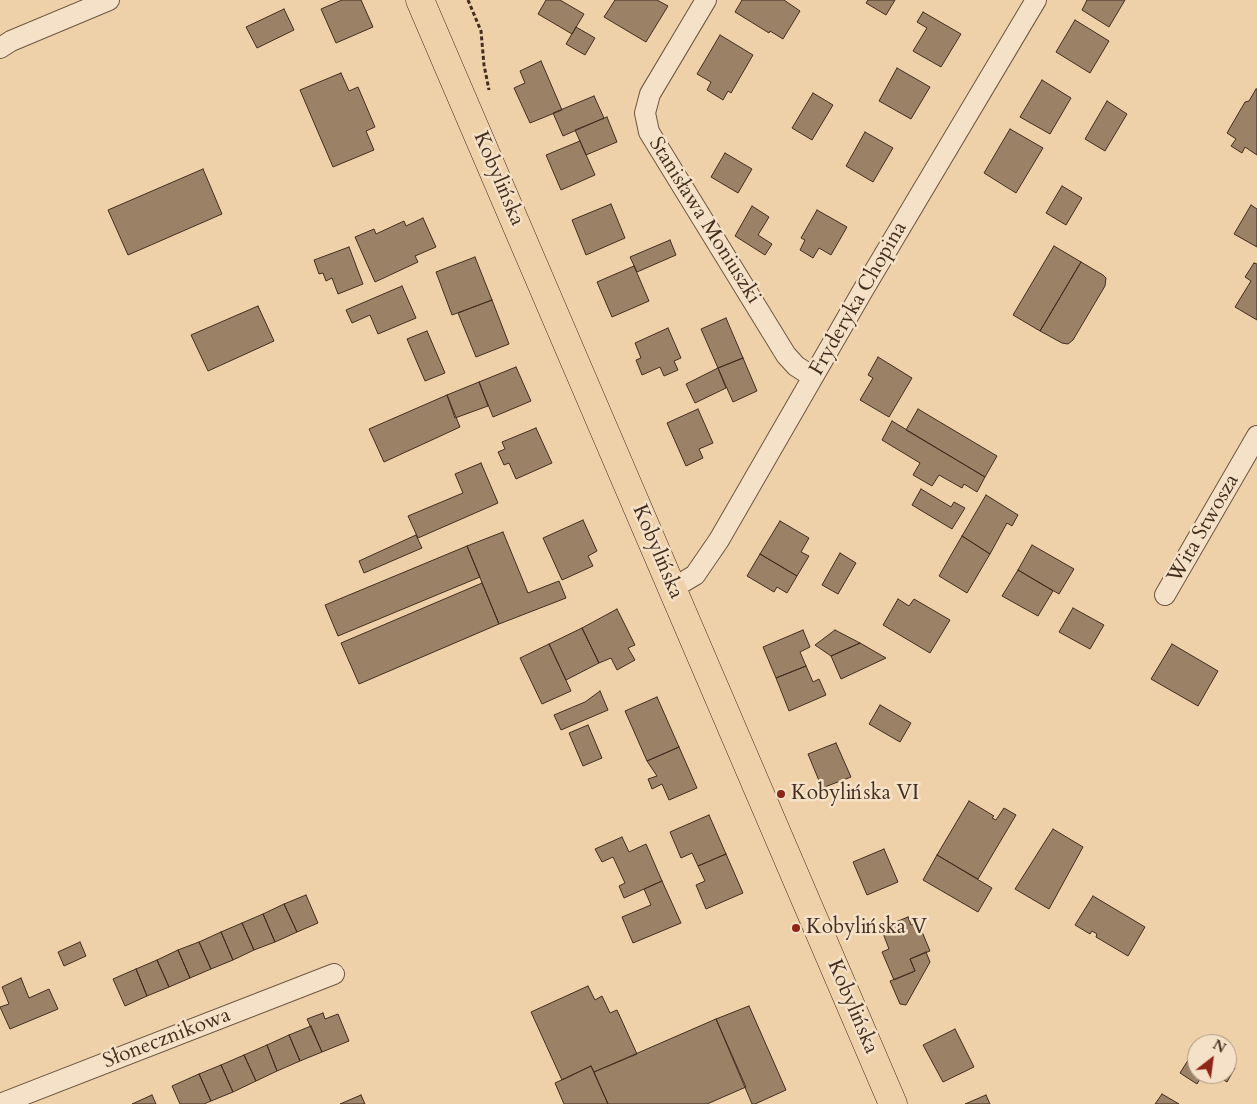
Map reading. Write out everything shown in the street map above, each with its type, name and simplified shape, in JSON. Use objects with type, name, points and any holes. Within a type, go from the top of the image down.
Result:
[{"type":"main road","name":"Kobylińska","points":[[420,0],[893,1104]]},
{"type":"street","points":[[0,48],[11,41],[109,0]]},
{"type":"street","name":"Stanisława Moniuszki","points":[[706,0],[650,94],[645,113],[648,132],[786,355],[796,366],[813,377]]},
{"type":"street","name":"Fryderyka Chopina","points":[[673,588],[688,581],[702,566],[1036,0]]},
{"type":"street","name":"Wita Stwosza","points":[[1166,595],[1257,436]]},
{"type":"street","name":"Słonecznikowa","points":[[0,1104],[334,974]]},
{"type":"path","points":[[468,0],[481,31],[484,65],[491,98]]},
{"type":"building","points":[[342,0],[361,0],[373,27],[336,43],[321,9]]},
{"type":"building","points":[[546,0],[560,0],[584,14],[572,34],[538,14]]},
{"type":"building","points":[[615,0],[657,0],[668,6],[646,42],[604,17]]},
{"type":"building","points":[[742,0],[784,0],[800,11],[783,39],[770,31],[769,33],[735,12]]},
{"type":"building","points":[[868,0],[895,0],[886,15],[866,3]]},
{"type":"building","points":[[1087,0],[1125,0],[1109,27],[1082,10]]},
{"type":"building","points":[[284,9],[294,30],[257,48],[246,27]]},
{"type":"building","points":[[923,12],[961,34],[941,67],[913,51],[927,28],[917,22]]},
{"type":"building","points":[[1075,20],[1109,41],[1090,73],[1056,52]]},
{"type":"building","points":[[576,27],[595,38],[585,55],[566,44]]},
{"type":"building","points":[[720,35],[753,55],[731,93],[728,91],[723,100],[707,90],[711,82],[697,74]]},
{"type":"building","points":[[541,61],[562,110],[530,123],[514,88],[525,83],[520,71]]},
{"type":"building","points":[[897,68],[930,87],[911,119],[879,101]]},
{"type":"building","points":[[341,73],[349,91],[358,87],[375,127],[366,131],[374,150],[333,167],[300,90]]},
{"type":"building","points":[[1042,80],[1071,98],[1050,134],[1020,117]]},
{"type":"building","points":[[1256,89],[1257,155],[1245,147],[1242,153],[1231,146],[1236,139],[1227,133],[1245,102],[1249,101]]},
{"type":"building","points":[[813,93],[833,105],[812,140],[792,128]]},
{"type":"building","points":[[594,96],[604,118],[563,136],[553,113]]},
{"type":"building","points":[[1107,101],[1127,114],[1105,151],[1085,139]]},
{"type":"building","points":[[607,117],[617,142],[586,155],[575,130]]},
{"type":"building","points":[[1010,129],[1043,148],[1016,193],[984,173]]},
{"type":"building","points":[[865,132],[893,148],[873,182],[846,166]]},
{"type":"building","points":[[580,141],[595,175],[561,190],[546,155]]},
{"type":"building","points":[[725,153],[752,169],[738,193],[711,177]]},
{"type":"building","points":[[203,169],[222,214],[128,255],[108,210]]},
{"type":"building","points":[[1062,186],[1082,198],[1066,225],[1046,213]]},
{"type":"building","points":[[611,204],[625,238],[586,255],[572,220]]},
{"type":"building","points":[[1251,205],[1257,209],[1257,247],[1234,234]]},
{"type":"building","points":[[752,206],[769,217],[758,235],[772,244],[765,255],[735,236]]},
{"type":"building","points":[[817,210],[847,227],[831,255],[819,248],[813,258],[800,250],[805,240],[801,238]]},
{"type":"building","points":[[423,218],[436,247],[415,256],[418,262],[375,282],[355,237],[374,229],[376,234],[404,221],[406,226]]},
{"type":"building","points":[[670,240],[676,255],[637,272],[630,257]]},
{"type":"building","points":[[1054,246],[1081,262],[1040,331],[1013,315]]},
{"type":"building","points":[[349,247],[363,284],[338,294],[332,278],[326,281],[323,273],[319,274],[314,260]]},
{"type":"building","points":[[475,257],[492,300],[452,315],[436,272]]},
{"type":"building","points":[[1081,262],[1106,278],[1105,286],[1073,340],[1068,344],[1062,343],[1040,331]]},
{"type":"building","points":[[1254,263],[1257,264],[1257,320],[1235,307],[1251,281],[1245,277]]},
{"type":"building","points":[[634,266],[649,301],[612,317],[597,282]]},
{"type":"building","points":[[402,286],[416,318],[378,334],[370,315],[352,323],[346,310]]},
{"type":"building","points":[[492,300],[509,344],[476,357],[458,313]]},
{"type":"building","points":[[258,306],[274,341],[208,371],[191,335]]},
{"type":"building","points":[[726,318],[743,358],[718,368],[701,329]]},
{"type":"building","points":[[668,328],[681,358],[674,361],[678,370],[664,376],[660,367],[642,375],[636,360],[641,358],[635,343]]},
{"type":"building","points":[[427,331],[445,373],[425,381],[407,339]]},
{"type":"building","points":[[878,357],[912,378],[889,417],[860,400],[873,378],[868,375]]},
{"type":"building","points":[[743,358],[757,391],[733,402],[718,368]]},
{"type":"building","points":[[516,367],[531,401],[493,417],[479,382]]},
{"type":"building","points":[[718,368],[726,388],[695,403],[686,384]]},
{"type":"building","points":[[479,382],[488,406],[455,418],[447,395]]},
{"type":"building","points":[[447,395],[460,427],[384,462],[369,429]]},
{"type":"building","points":[[698,409],[713,443],[699,449],[703,458],[686,466],[667,423]]},
{"type":"building","points":[[918,409],[997,456],[985,477],[906,430]]},
{"type":"building","points":[[892,421],[985,477],[977,492],[964,484],[962,488],[939,475],[932,486],[913,475],[920,463],[882,440]]},
{"type":"building","points":[[536,428],[552,463],[516,479],[509,463],[504,465],[498,452],[505,449],[502,442]]},
{"type":"building","points":[[481,463],[498,503],[418,538],[408,516],[463,493],[455,474]]},
{"type":"building","points":[[921,489],[951,507],[954,502],[965,508],[952,529],[912,505]]},
{"type":"building","points":[[986,495],[1018,515],[1012,526],[1007,523],[990,554],[962,536]]},
{"type":"building","points":[[583,520],[597,551],[588,556],[593,566],[562,580],[543,538]]},
{"type":"building","points":[[780,521],[809,538],[801,552],[809,556],[797,576],[760,554]]},
{"type":"building","points":[[503,532],[528,593],[559,581],[566,598],[499,624],[467,546]]},
{"type":"building","points":[[416,535],[422,548],[364,573],[359,561]]},
{"type":"building","points":[[962,536],[990,554],[967,593],[939,576]]},
{"type":"building","points":[[1032,545],[1074,569],[1059,594],[1018,570]]},
{"type":"building","points":[[467,546],[480,577],[338,636],[325,605]]},
{"type":"building","points":[[840,553],[856,563],[838,594],[822,585]]},
{"type":"building","points":[[760,554],[797,576],[787,593],[777,587],[774,592],[747,576]]},
{"type":"building","points":[[1018,570],[1053,591],[1038,616],[1002,596]]},
{"type":"building","points":[[482,583],[499,624],[359,684],[341,643]]},
{"type":"building","points":[[898,599],[909,606],[914,599],[950,620],[930,653],[883,625]]},
{"type":"building","points":[[1073,608],[1104,625],[1090,649],[1059,632]]},
{"type":"building","points":[[617,609],[635,645],[628,648],[635,660],[617,670],[611,658],[599,663],[582,628]]},
{"type":"building","points":[[582,628],[599,663],[566,680],[549,644]]},
{"type":"building","points":[[803,630],[810,647],[800,652],[806,666],[776,678],[763,647]]},
{"type":"building","points":[[835,630],[860,643],[831,656],[815,645]]},
{"type":"building","points":[[860,643],[886,658],[841,679],[831,656]]},
{"type":"building","points":[[549,644],[571,691],[542,704],[520,658]]},
{"type":"building","points":[[1172,644],[1218,671],[1198,706],[1151,679]]},
{"type":"building","points":[[806,666],[813,682],[819,679],[826,695],[789,711],[776,678]]},
{"type":"building","points":[[600,691],[608,710],[561,730],[554,715],[585,702]]},
{"type":"building","points":[[657,697],[679,747],[647,761],[625,711]]},
{"type":"building","points":[[880,705],[911,723],[900,742],[869,724]]},
{"type":"building","points":[[588,725],[602,758],[583,766],[569,733]]},
{"type":"building","points":[[836,743],[851,777],[822,788],[808,754]]},
{"type":"building","points":[[679,747],[697,788],[669,800],[662,784],[652,789],[648,779],[657,776],[647,761]]},
{"type":"building","points":[[969,801],[994,816],[992,818],[996,820],[1004,808],[1016,815],[978,879],[937,855]]},
{"type":"building","points":[[709,815],[726,854],[698,866],[692,853],[681,858],[670,832]]},
{"type":"building","points":[[1053,829],[1083,847],[1049,909],[1015,889]]},
{"type":"building","points":[[622,837],[629,852],[646,844],[662,881],[624,898],[619,886],[625,883],[613,857],[602,862],[595,849]]},
{"type":"building","points":[[884,849],[898,882],[867,895],[853,862]]},
{"type":"building","points":[[726,854],[743,893],[706,909],[696,885],[705,881],[698,866]]},
{"type":"building","points":[[937,855],[992,888],[978,912],[923,880]]},
{"type":"building","points":[[662,881],[681,923],[633,943],[622,917],[651,905],[644,889]]},
{"type":"building","points":[[306,895],[318,923],[297,932],[284,904]]},
{"type":"building","points":[[1093,896],[1145,927],[1128,956],[1096,937],[1097,934],[1092,931],[1090,934],[1075,925]]},
{"type":"building","points":[[284,904],[297,932],[275,942],[263,914]]},
{"type":"building","points":[[263,914],[275,942],[254,950],[242,923]]},
{"type":"building","points":[[908,917],[911,925],[918,922],[930,951],[910,959],[915,971],[894,980],[882,952],[889,949],[881,928]]},
{"type":"building","points":[[242,923],[254,950],[233,960],[221,932]]},
{"type":"building","points":[[221,932],[233,960],[211,969],[199,942]]},
{"type":"building","points":[[80,942],[86,956],[64,966],[58,952]]},
{"type":"building","points":[[199,942],[211,969],[190,978],[178,950]]},
{"type":"building","points":[[178,950],[190,978],[169,987],[157,960]]},
{"type":"building","points":[[926,952],[930,962],[906,1005],[900,1004],[890,981],[915,971],[910,959]]},
{"type":"building","points":[[157,960],[169,987],[147,996],[136,969]]},
{"type":"building","points":[[136,969],[147,996],[125,1006],[113,979]]},
{"type":"building","points":[[21,978],[29,998],[49,989],[58,1009],[10,1029],[0,1007],[9,1004],[2,987]]},
{"type":"building","points":[[588,986],[595,1000],[602,996],[610,1013],[617,1010],[637,1054],[594,1072],[591,1066],[562,1080],[531,1012]]},
{"type":"building","points":[[749,1006],[786,1090],[755,1104],[752,1104],[716,1019]]},
{"type":"building","points":[[323,1013],[325,1019],[338,1014],[349,1041],[322,1052],[307,1019]]},
{"type":"building","points":[[716,1019],[746,1087],[707,1104],[608,1104],[594,1072]]},
{"type":"building","points":[[311,1026],[322,1052],[300,1061],[289,1035]]},
{"type":"building","points":[[955,1029],[974,1067],[943,1082],[923,1045]]},
{"type":"building","points":[[289,1035],[300,1061],[277,1071],[267,1045]]},
{"type":"building","points":[[267,1045],[277,1071],[256,1081],[244,1055]]},
{"type":"building","points":[[244,1055],[256,1081],[233,1092],[221,1065]]},
{"type":"building","points":[[1187,1062],[1187,1078],[1180,1073]]},
{"type":"building","points":[[221,1065],[233,1092],[211,1101],[199,1074]]},
{"type":"building","points":[[591,1066],[608,1104],[564,1104],[555,1083]]},
{"type":"building","points":[[199,1074],[211,1101],[204,1104],[180,1104],[172,1086]]},
{"type":"building","points":[[1162,1094],[1179,1104],[1155,1104]]},
{"type":"building","points":[[152,1095],[156,1104],[132,1104]]},
{"type":"building","points":[[361,1095],[365,1104],[340,1104]]},
{"type":"building","points":[[986,1095],[990,1104],[965,1104]]},
{"type":"place","name":"Kobylińska VI","points":[[781,794]]},
{"type":"place","name":"Kobylińska V","points":[[796,928]]}]
